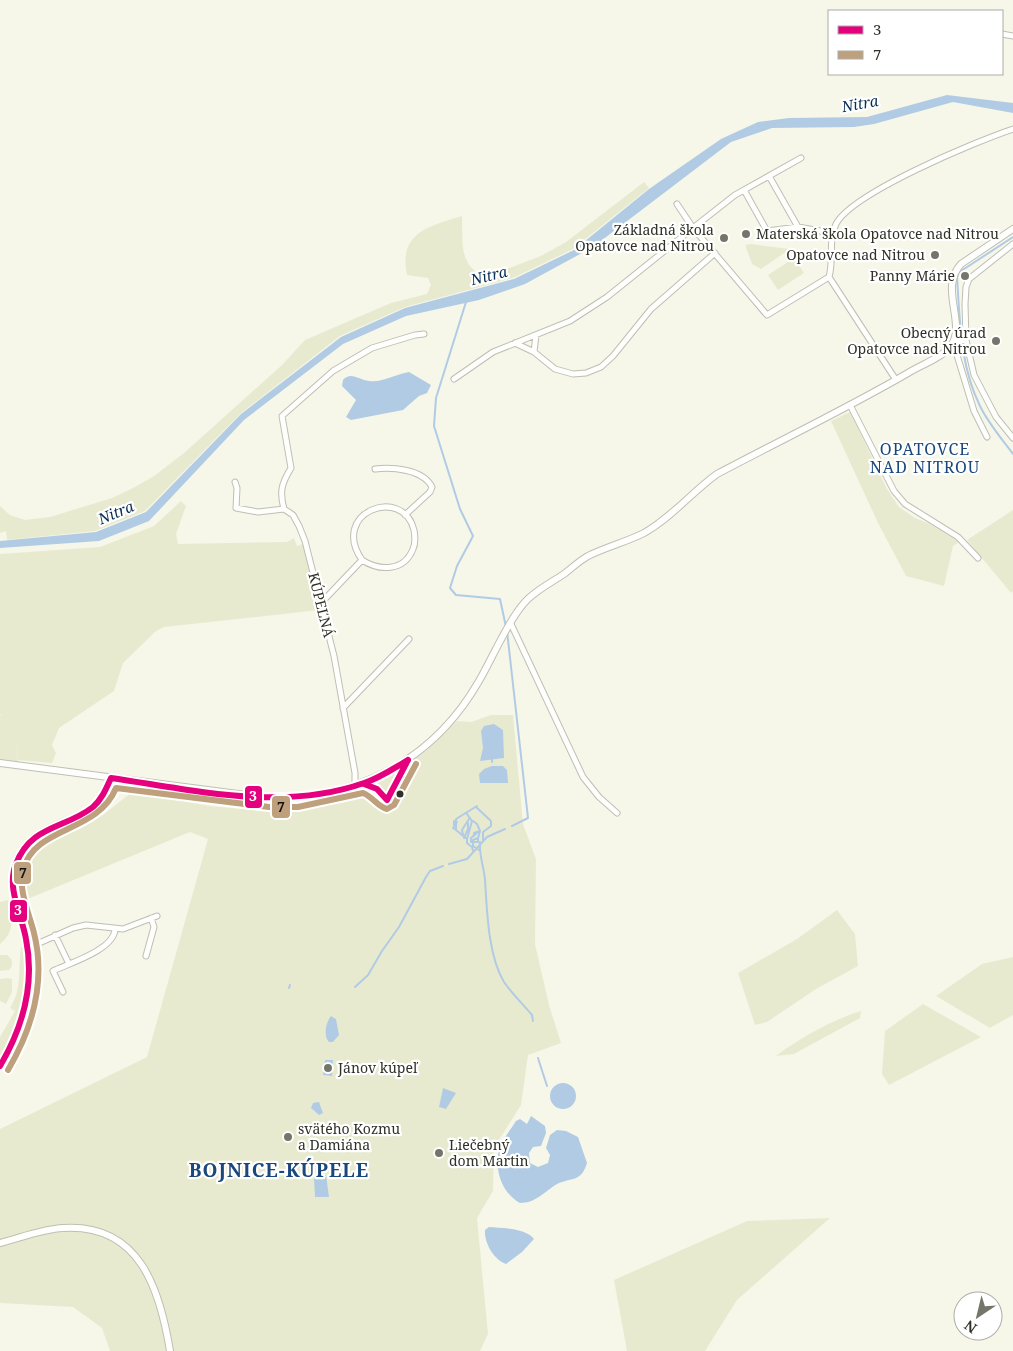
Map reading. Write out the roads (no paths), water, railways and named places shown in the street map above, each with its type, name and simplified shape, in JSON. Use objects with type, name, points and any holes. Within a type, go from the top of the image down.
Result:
[{"type":"street","points":[[896,380],[829,277],[832,233],[836,223],[845,212],[857,203],[927,164],[1013,129]]},
{"type":"street","points":[[454,379],[493,352],[570,320],[607,297],[744,190],[801,158]]},
{"type":"street","points":[[769,176],[798,227]]},
{"type":"street","points":[[744,190],[767,231],[798,227],[832,233]]},
{"type":"street","points":[[677,204],[693,228],[767,315],[829,277]]},
{"type":"street","points":[[1013,229],[961,264],[955,271],[951,289],[955,331],[959,341],[982,394],[996,418],[1013,438]]},
{"type":"street","points":[[987,437],[974,411],[959,341],[966,287],[970,279],[1013,244]]},
{"type":"street","points":[[515,343],[534,352],[555,369],[573,374],[586,373],[600,367],[613,356],[651,309],[715,253]]},
{"type":"street","points":[[235,482],[237,488],[236,508],[258,512],[284,509],[279,494],[283,481],[291,468],[282,416],[333,371],[364,353],[415,335],[424,334]]},
{"type":"street","points":[[534,352],[536,335]]},
{"type":"street","points":[[0,763],[269,798],[297,798],[364,784],[408,760],[440,733],[468,699],[528,599],[587,556],[643,533],[717,474],[896,380],[959,341]]},
{"type":"street","points":[[850,404],[894,491],[905,504],[958,537],[978,558]]},
{"type":"street","points":[[375,469],[401,469],[429,482],[432,487],[430,492],[406,515]]},
{"type":"street","points":[[383,506],[395,509],[406,515],[412,525],[415,537],[413,549],[407,560],[396,566],[384,569],[372,567],[362,560],[355,550],[353,538],[355,526],[361,516],[371,509],[383,506]]},
{"type":"street","name":"KÚPEĽNÁ","points":[[284,509],[293,516],[305,541],[321,603],[343,708],[355,773],[355,786]]},
{"type":"street","points":[[321,603],[362,560]]},
{"type":"street","points":[[512,624],[583,777],[599,797],[618,812]]},
{"type":"street","points":[[343,708],[409,640]]},
{"type":"street","points":[[0,1066],[14,1040],[25,1007],[29,980],[28,948],[14,896],[15,866],[20,855],[34,836],[44,829],[82,815],[97,805],[108,790],[111,778]]},
{"type":"street","points":[[28,948],[55,935],[86,925],[101,925],[115,930],[157,916]]},
{"type":"street","points":[[146,956],[154,927],[151,918]]},
{"type":"street","points":[[63,992],[53,972],[106,945],[115,930]]},
{"type":"street","points":[[55,935],[69,964]]},
{"type":"street","points":[[0,1243],[61,1228],[81,1227],[104,1234],[122,1243],[141,1262],[155,1288],[170,1351]]},
{"type":"water","points":[[947,95],[1013,103],[1013,113],[953,102],[874,124],[854,127],[772,128],[731,142],[593,247],[525,284],[479,300],[406,316],[343,344],[244,420],[149,521],[99,541],[0,548],[0,541],[96,532],[146,512],[241,414],[341,337],[405,308],[514,279],[574,250],[649,189],[721,139],[758,122],[789,118],[867,117]]},
{"type":"water","points":[[409,372],[431,385],[427,393],[419,396],[403,410],[351,420],[346,417],[356,400],[342,386],[343,380],[346,377],[352,376],[374,381],[384,380]]},
{"type":"water","points":[[494,724],[503,730],[504,758],[480,761],[483,748],[481,731],[484,726]]},
{"type":"water","points":[[492,766],[503,766],[507,770],[508,783],[480,783],[479,774],[484,769]]},
{"type":"water","points":[[331,1016],[336,1019],[339,1035],[333,1042],[329,1042],[326,1036],[326,1029]]},
{"type":"water","name":"Jánov kúpeľ","points":[[325,1060],[333,1060],[332,1076],[323,1075]]},
{"type":"water","points":[[563,1083],[572,1087],[576,1096],[572,1105],[563,1109],[554,1105],[550,1096],[554,1087]]},
{"type":"water","points":[[443,1088],[456,1093],[446,1109],[439,1107]]},
{"type":"water","points":[[319,1102],[323,1113],[319,1115],[311,1108],[313,1103]]},
{"type":"water","points":[[531,1116],[545,1126],[546,1133],[541,1146],[533,1147],[529,1153],[530,1163],[538,1167],[548,1163],[550,1155],[546,1148],[550,1135],[557,1130],[566,1131],[578,1137],[587,1163],[579,1177],[557,1184],[531,1201],[520,1203],[503,1186],[498,1170],[498,1153],[516,1121],[520,1119],[527,1124]]},
{"type":"water","points":[[326,1175],[329,1197],[315,1197],[314,1178]]},
{"type":"water","points":[[489,1227],[519,1231],[530,1235],[534,1239],[522,1252],[506,1264],[494,1255],[488,1245],[485,1230]]},
{"type":"waterway","points":[[1013,237],[961,271],[957,277],[962,343],[973,391],[991,425],[1013,454]]},
{"type":"waterway","points":[[466,302],[436,398],[434,426],[460,509],[473,536],[457,566],[450,588],[456,595],[500,599],[506,627]]},
{"type":"waterway","points":[[507,631],[528,818],[512,826]]},
{"type":"waterway","points":[[473,851],[472,847],[467,843],[467,839],[456,830],[456,819],[477,806]]},
{"type":"waterway","points":[[476,807],[491,821],[491,826],[483,832],[483,840]]},
{"type":"waterway","points":[[467,814],[472,821],[467,839]]},
{"type":"waterway","points":[[463,835],[462,830],[469,819]]},
{"type":"waterway","points":[[473,821],[477,824],[480,831],[474,833],[474,836]]},
{"type":"waterway","points":[[456,830],[453,828],[457,822]]},
{"type":"waterway","points":[[464,838],[468,829],[468,823]]},
{"type":"waterway","points":[[449,864],[467,859],[487,837],[505,829]]},
{"type":"waterway","points":[[479,850],[473,846],[473,840],[478,838],[480,831]]},
{"type":"waterway","points":[[478,832],[471,838],[471,842],[478,842],[478,838]]},
{"type":"waterway","points":[[480,842],[491,946],[504,982],[532,1015],[533,1021]]},
{"type":"waterway","points":[[355,987],[368,975],[399,927],[430,871],[443,866]]},
{"type":"waterway","points":[[538,1058],[547,1086]]},
{"type":"place","name":"Materská škola Opatovce nad Nitrou","points":[[746,234]]},
{"type":"place","name":"Základná škola Opatovce nad Nitrou","points":[[724,238]]},
{"type":"place","name":"Opatovce nad Nitrou","points":[[935,255]]},
{"type":"place","name":"Panny Márie","points":[[965,276]]},
{"type":"place","name":"Obecný úrad Opatovce nad Nitrou","points":[[996,341]]},
{"type":"place","name":"Jánov kúpeľ","points":[[328,1068]]},
{"type":"place","name":"svätého Kozmu a Damiána","points":[[288,1137]]},
{"type":"place","name":"Liečebný dom Martin","points":[[439,1153]]},
{"type":"district","name":"OPATOVCE NAD NITROU","points":[[925,458]]},
{"type":"district","name":"BOJNICE-KÚPELE","points":[[279,1170]]},
{"type":"water label","name":"Nitra","points":[[860,104]]},
{"type":"water label","name":"Nitra","points":[[489,276]]},
{"type":"water label","name":"Nitra","points":[[116,513]]}]
